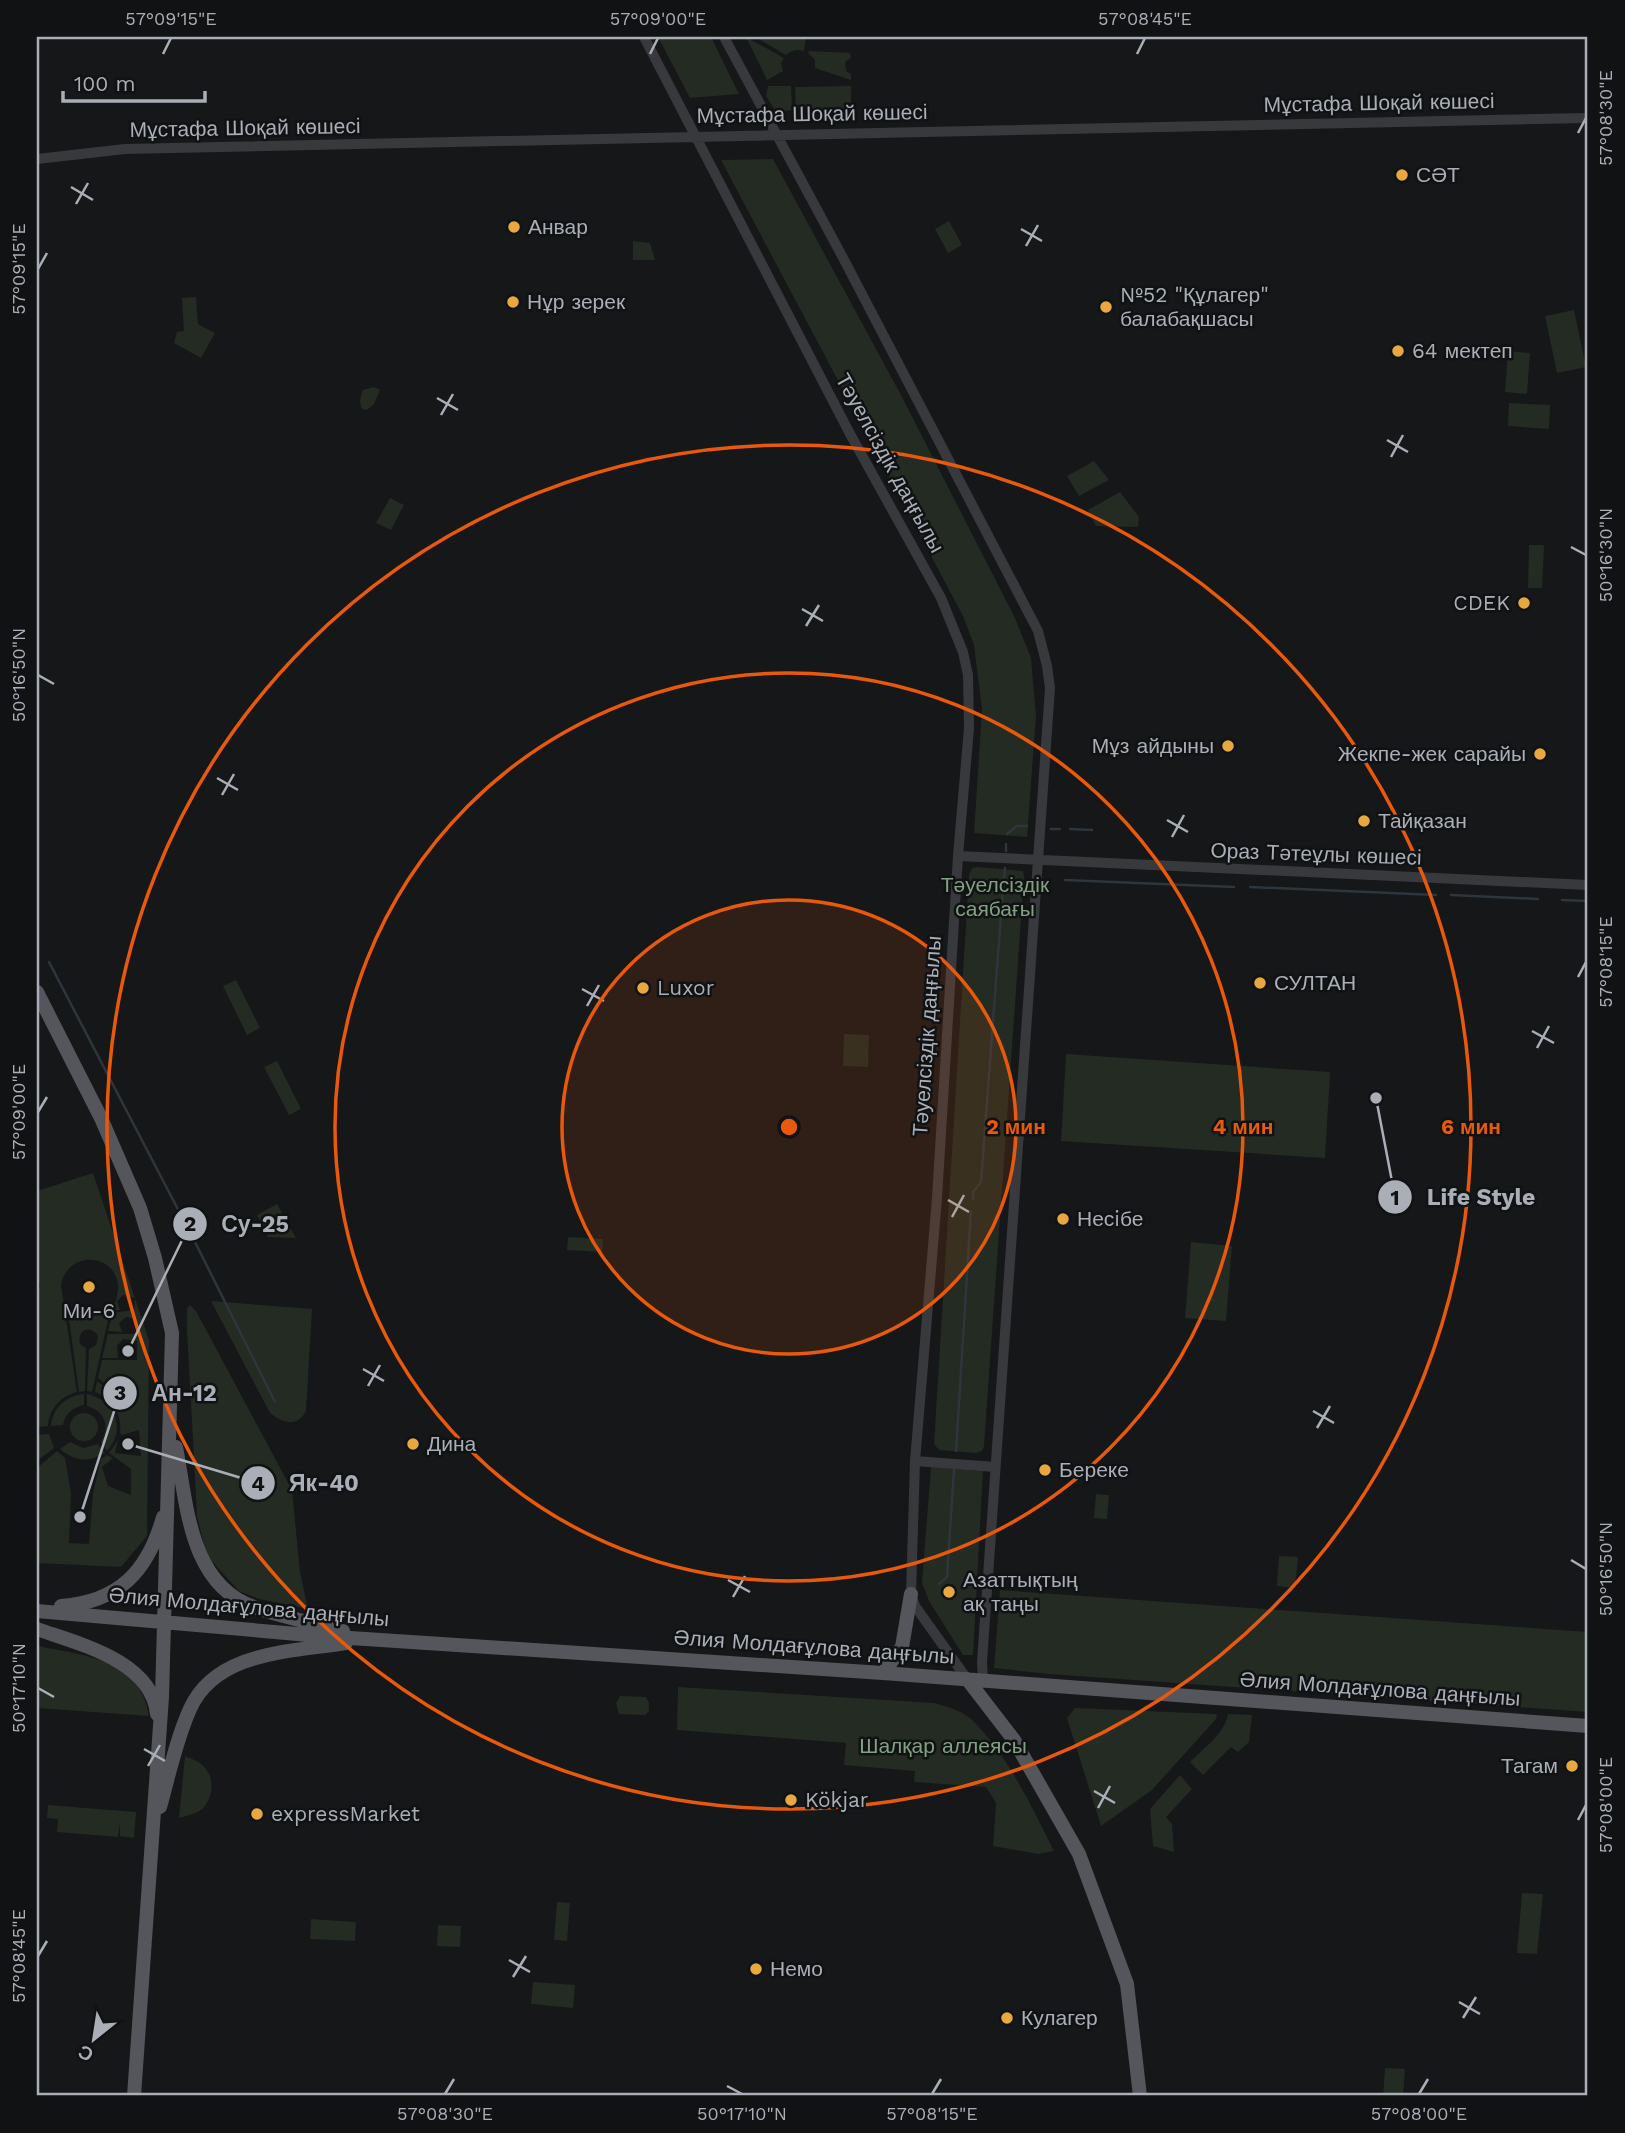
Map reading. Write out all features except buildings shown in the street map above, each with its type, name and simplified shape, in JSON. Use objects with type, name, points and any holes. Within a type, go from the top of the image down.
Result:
[{"type":"main road","points":[[37,992],[102,1118],[140,1208],[172,1332],[159,1742],[134,2096]]},
{"type":"main road","points":[[171,1419],[194,1538],[203,1562],[213,1578],[227,1592],[253,1607],[371,1639]]},
{"type":"main road","points":[[37,1609],[92,1601],[128,1582],[145,1562],[155,1544],[168,1499]]},
{"type":"main road","points":[[883,1673],[902,1647],[911,1594]]},
{"type":"main road","name":"Әлия Молдағұлова даңғылы","points":[[37,1609],[371,1639],[984,1680],[1588,1726]]},
{"type":"main road","points":[[37,1629],[119,1661],[136,1673],[149,1688],[156,1703],[159,1742]]},
{"type":"main road","points":[[152,1837],[190,1709],[209,1681],[237,1664],[266,1656],[371,1639]]},
{"type":"main road","points":[[967,1679],[1004,1725],[1028,1762],[1079,1854],[1128,1984],[1140,2096]]},
{"type":"main road","points":[[984,1680],[1004,1725]]},
{"type":"street","name":"Тәуелсіздік даңғылы","points":[[644,37],[849,432],[941,598],[964,652],[968,676],[969,727],[958,856],[937,1198],[915,1461],[911,1594]]},
{"type":"street","points":[[724,37],[1038,631],[1047,666],[1050,688],[982,1662],[984,1680]]},
{"type":"street","name":"Мұстафа Шоқай көшесі","points":[[37,159],[125,149],[1588,118]]},
{"type":"street","name":"Ораз Тәтеұлы көшесі","points":[[958,856],[1588,885]]},
{"type":"street","points":[[915,1461],[995,1467]]},
{"type":"street","points":[[911,1594],[915,1606],[967,1679]]},
{"type":"green space","points":[[658,37],[711,37],[739,94],[690,98]]},
{"type":"green space","points":[[746,37],[784,58],[781,63],[783,71],[767,80]]},
{"type":"green space","points":[[755,37],[806,37],[804,51],[794,50],[786,55]]},
{"type":"green space","points":[[809,51],[850,53],[851,58],[845,62],[851,80],[815,68],[815,60]]},
{"type":"green space","points":[[768,86],[791,86],[792,110],[776,112],[766,96]]},
{"type":"green space","points":[[851,86],[851,110],[796,110],[795,87]]},
{"type":"green space","points":[[773,159],[901,395],[1015,618],[1031,658],[1036,716],[1027,837],[974,833],[982,709],[974,645],[963,616],[721,160]]},
{"type":"green space","points":[[949,221],[962,245],[948,253],[935,229]]},
{"type":"green space","points":[[633,241],[650,243],[655,260],[633,260]]},
{"type":"green space","points":[[196,297],[198,324],[215,333],[201,358],[174,343],[177,332],[184,331],[182,298]]},
{"type":"green space","points":[[1574,310],[1586,367],[1557,373],[1545,316]]},
{"type":"green space","points":[[1508,351],[1530,353],[1527,394],[1505,392]]},
{"type":"green space","points":[[374,387],[380,390],[374,404],[367,410],[362,409],[360,400],[363,390]]},
{"type":"green space","points":[[1509,403],[1550,405],[1549,429],[1508,426]]},
{"type":"green space","points":[[1094,461],[1109,480],[1079,496],[1067,476]]},
{"type":"green space","points":[[1120,492],[1139,517],[1138,527],[1096,526],[1088,510]]},
{"type":"green space","points":[[390,498],[404,505],[391,530],[376,523]]},
{"type":"green space","points":[[1529,545],[1544,545],[1542,588],[1528,588]]},
{"type":"green space","name":"Тәуелсіздік саябағы","points":[[972,868],[1023,871],[1024,876],[984,1446],[982,1451],[976,1453],[939,1450],[934,1444],[969,875]]},
{"type":"green space","points":[[236,980],[260,1028],[247,1035],[223,986]]},
{"type":"green space","points":[[844,1034],[869,1035],[868,1067],[843,1066]]},
{"type":"green space","points":[[1066,1054],[1330,1072],[1325,1158],[1061,1141]]},
{"type":"green space","points":[[277,1061],[301,1109],[289,1115],[264,1067]]},
{"type":"green space","points":[[93,1173],[135,1298],[123,1295],[117,1301],[120,1310],[113,1311],[118,1284],[114,1273],[99,1261],[80,1262],[65,1274],[61,1285],[77,1392],[57,1404],[48,1426],[37,1427],[37,1297],[40,1285],[37,1275],[37,1191]]},
{"type":"green space","points":[[277,1204],[296,1238],[268,1237],[257,1215]]},
{"type":"green space","points":[[568,1237],[603,1239],[602,1252],[567,1250]]},
{"type":"green space","points":[[1191,1242],[1232,1246],[1226,1321],[1185,1318]]},
{"type":"green space","points":[[135,1298],[149,1340],[147,1536],[121,1567],[37,1563],[37,1468],[57,1451],[65,1458],[71,1493],[69,1543],[89,1544],[93,1493],[101,1459],[107,1455],[113,1458],[102,1467],[108,1486],[131,1495],[131,1469],[109,1453],[118,1440],[115,1453],[141,1456],[139,1430],[122,1435],[115,1408],[95,1392],[97,1381],[122,1399],[135,1398],[133,1385],[118,1373],[108,1386],[98,1378],[102,1360],[137,1360],[137,1341],[123,1339],[117,1346],[118,1358],[102,1358],[108,1334],[137,1334],[135,1319],[126,1317],[119,1323],[122,1332],[108,1331],[112,1313],[134,1310]]},
{"type":"green space","points":[[211,1301],[312,1309],[306,1411],[298,1420],[285,1421],[270,1413]]},
{"type":"green space","points":[[67,1305],[77,1313],[88,1316],[100,1314],[111,1307],[92,1392],[87,1391],[89,1349],[96,1345],[98,1336],[91,1330],[85,1330],[80,1335],[80,1344],[86,1348],[85,1391],[79,1392]]},
{"type":"green space","points":[[190,1305],[196,1311],[292,1490],[300,1572],[308,1609],[259,1599],[239,1591],[207,1556],[197,1516],[187,1329],[187,1308]]},
{"type":"green space","points":[[84,1394],[84,1405],[70,1412],[63,1425],[51,1426],[54,1413],[61,1404]]},
{"type":"green space","points":[[87,1394],[105,1402],[115,1416],[116,1434],[107,1451],[101,1442],[105,1430],[104,1420],[98,1411],[87,1406]]},
{"type":"green space","points":[[84,1413],[94,1417],[98,1427],[94,1437],[84,1441],[74,1437],[70,1427],[74,1417]]},
{"type":"green space","points":[[49,1434],[54,1448],[37,1461],[37,1435]]},
{"type":"green space","points":[[70,1442],[83,1448],[98,1444],[105,1453],[93,1458],[76,1458],[60,1449]]},
{"type":"green space","points":[[931,1467],[983,1471],[973,1655],[963,1655],[929,1601],[922,1583]]},
{"type":"green space","points":[[1096,1494],[1109,1495],[1107,1519],[1094,1518]]},
{"type":"green space","points":[[1279,1556],[1298,1557],[1295,1588],[1277,1586]]},
{"type":"green space","points":[[1000,1590],[1588,1632],[1588,1712],[994,1668]]},
{"type":"green space","points":[[37,1646],[91,1657],[122,1671],[135,1682],[144,1697],[149,1716],[37,1708]]},
{"type":"green space","name":"Шалқар аллеясы","points":[[678,1687],[935,1703],[958,1711],[984,1732],[1007,1764],[1054,1851],[1038,1854],[993,1846],[996,1803],[986,1787],[914,1782],[915,1771],[844,1765],[846,1743],[677,1730]]},
{"type":"green space","points":[[620,1696],[646,1697],[649,1711],[645,1715],[619,1714],[616,1703]]},
{"type":"green space","points":[[1075,1708],[1217,1714],[1216,1719],[1152,1790],[1101,1826],[1067,1718]]},
{"type":"green space","points":[[1228,1714],[1252,1715],[1249,1742],[1238,1752],[1231,1747],[1203,1775],[1190,1762],[1223,1728]]},
{"type":"green space","points":[[185,1756],[205,1768],[211,1778],[211,1790],[208,1801],[201,1810],[179,1818]]},
{"type":"green space","points":[[1180,1775],[1192,1789],[1166,1817],[1172,1824],[1174,1852],[1153,1846],[1150,1809]]},
{"type":"green space","points":[[48,1805],[136,1812],[134,1838],[120,1836],[120,1823],[118,1837],[57,1832],[58,1819],[47,1818]]},
{"type":"green space","points":[[1522,1893],[1543,1894],[1537,1954],[1517,1953]]},
{"type":"green space","points":[[557,1902],[570,1903],[567,1941],[554,1940]]},
{"type":"green space","points":[[311,1919],[356,1922],[355,1941],[310,1939]]},
{"type":"green space","points":[[438,1925],[461,1926],[460,1947],[437,1946]]},
{"type":"green space","points":[[533,1982],[575,1985],[573,2008],[531,2004]]},
{"type":"green space","points":[[1385,2068],[1405,2069],[1403,2096],[1383,2096]]},
{"type":"waterway","points":[[1007,834],[1017,826],[1027,826]]},
{"type":"waterway","points":[[1051,829],[1060,829]]},
{"type":"waterway","points":[[1070,829],[1092,830]]},
{"type":"waterway","points":[[1006,844],[1006,851]]},
{"type":"waterway","points":[[1004,878],[1005,868]]},
{"type":"waterway","points":[[1065,880],[1234,887]]},
{"type":"waterway","points":[[1250,887],[1436,895]]},
{"type":"waterway","points":[[973,1199],[973,1192],[981,1182],[1003,888]]},
{"type":"waterway","points":[[1451,895],[1538,899]]},
{"type":"waterway","points":[[1562,900],[1588,901]]},
{"type":"waterway","points":[[49,962],[275,1402]]},
{"type":"waterway","points":[[956,1451],[971,1211]]},
{"type":"waterway","points":[[939,1584],[947,1577],[954,1469]]},
{"type":"place","name":"СӘТ","points":[[1402,175]]},
{"type":"place","name":"Анвар","points":[[514,227]]},
{"type":"place","name":"Нұр зерек","points":[[513,302]]},
{"type":"place","name":"№52 \"Құлагер\" балабақшасы","points":[[1106,307]]},
{"type":"place","name":"64 мектеп","points":[[1398,351]]},
{"type":"place","name":"CDEK","points":[[1524,603]]},
{"type":"place","name":"Мұз айдыны","points":[[1228,746]]},
{"type":"place","name":"Жекпе-жек сарайы","points":[[1540,754]]},
{"type":"place","name":"Тайқазан","points":[[1364,821]]},
{"type":"place","name":"СУЛТАН","points":[[1260,983]]},
{"type":"place","name":"Luxor","points":[[643,988]]},
{"type":"place","name":"Life Style","points":[[1376,1098]]},
{"type":"place","name":"Несiбе","points":[[1063,1219]]},
{"type":"place","name":"Ми-6","points":[[89,1287]]},
{"type":"place","name":"Су-25","points":[[128,1351]]},
{"type":"place","name":"Як-40","points":[[128,1444]]},
{"type":"place","name":"Дина","points":[[413,1444]]},
{"type":"place","name":"Береке","points":[[1045,1470]]},
{"type":"place","name":"Ан-12","points":[[80,1517]]},
{"type":"place","name":"Азаттықтың ақ таңы","points":[[949,1592]]},
{"type":"place","name":"Тагам","points":[[1572,1766]]},
{"type":"place","name":"Kökjar","points":[[791,1800]]},
{"type":"place","name":"expressMarket","points":[[257,1814]]},
{"type":"place","name":"Немо","points":[[756,1969]]},
{"type":"place","name":"Кулагер","points":[[1007,2018]]}]
